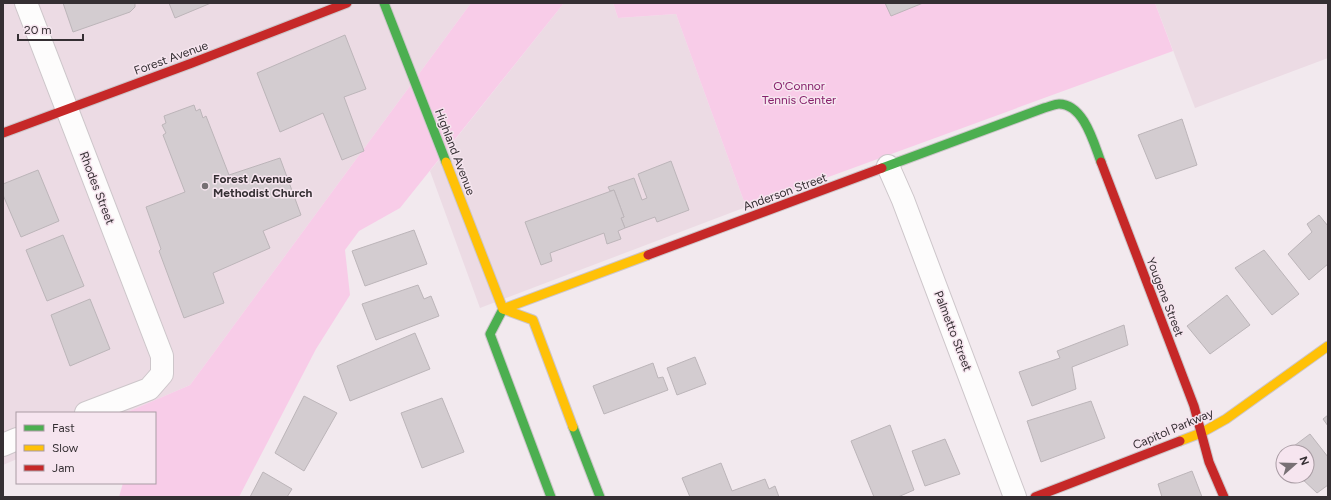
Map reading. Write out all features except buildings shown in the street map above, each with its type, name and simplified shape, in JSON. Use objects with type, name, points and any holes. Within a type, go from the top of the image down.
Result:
[{"type":"street","name":"Rhodes Street","points":[[26,3],[162,356],[162,374],[149,389],[89,412]]},
{"type":"street","name":"Forest Avenue","points":[[3,133],[192,63],[347,3]]},
{"type":"street","name":"Highland Avenue","points":[[384,3],[503,309]]},
{"type":"street","name":"Anderson Street","points":[[503,309],[1044,108],[1060,104],[1076,109]]},
{"type":"street","name":"Yougene Street","points":[[1076,109],[1087,126],[1194,406],[1209,462],[1224,497]]},
{"type":"street","name":"Palmetto Street","points":[[888,166],[903,200],[1015,497]]},
{"type":"street","points":[[551,497],[490,334],[503,309],[533,320],[600,497]]},
{"type":"street","name":"Capitol Parkway","points":[[1035,497],[1201,433],[1226,419],[1328,346]]},
{"type":"street","points":[[3,445],[16,439]]},
{"type":"shaded area","points":[[3,3],[471,3],[190,385],[127,412],[16,412],[16,459],[3,465]]},
{"type":"shaded area","points":[[564,3],[613,3],[618,18],[676,14],[746,207],[480,308],[430,171]]},
{"type":"shaded area","points":[[1155,3],[1328,3],[1328,58],[1195,108]]},
{"type":"green space","points":[[471,3],[564,3],[400,208],[359,231],[345,250],[350,295],[316,349],[239,497],[119,497],[123,484],[156,484],[156,412],[127,412],[190,385]]},
{"type":"green space","name":"O'Connor Tennis Center","points":[[613,3],[1155,3],[1173,51],[746,207],[676,14],[618,18]]},
{"type":"traffic: fast","points":[[384,3],[446,162]]},
{"type":"traffic: fast","points":[[882,168],[1056,104],[1068,106],[1081,118],[1087,126],[1101,162]]},
{"type":"traffic: fast","points":[[503,309],[490,334],[551,497]]},
{"type":"traffic: fast","points":[[573,427],[600,497]]},
{"type":"traffic: slow","points":[[446,162],[503,309],[533,320],[573,427]]},
{"type":"traffic: slow","points":[[503,309],[648,255]]},
{"type":"traffic: slow","points":[[1180,441],[1201,433],[1226,419],[1328,346]]},
{"type":"traffic: jam","points":[[3,133],[192,63],[347,3]]},
{"type":"traffic: jam","points":[[1101,162],[1194,406],[1209,462],[1224,497]]},
{"type":"traffic: jam","points":[[648,255],[882,168]]},
{"type":"traffic: jam","points":[[1035,497],[1180,441]]},
{"type":"place","name":"Forest Avenue Methodist Church","points":[[205,186]]}]
